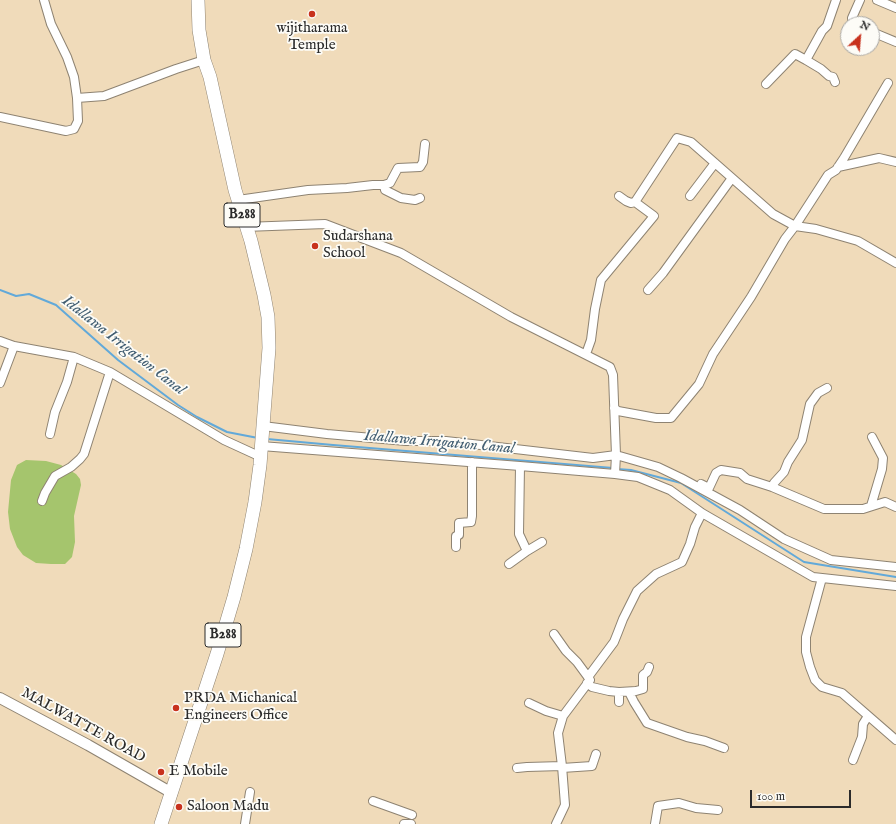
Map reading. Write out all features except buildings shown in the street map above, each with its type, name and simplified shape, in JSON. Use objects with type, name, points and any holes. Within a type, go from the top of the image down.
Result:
[{"type":"main road","name":"B288","points":[[162,824],[217,654],[234,597],[246,549],[261,451],[270,330],[264,295],[251,241],[238,200],[210,77],[204,60],[199,30],[198,0]]},
{"type":"street","points":[[0,117],[66,131],[74,129],[78,121],[74,77],[67,57],[51,24],[44,0]]},
{"type":"street","points":[[806,60],[822,31],[827,26],[836,0]]},
{"type":"street","points":[[853,16],[860,0]]},
{"type":"street","points":[[877,0],[894,5]]},
{"type":"street","points":[[880,35],[896,42]]},
{"type":"street","points":[[766,84],[795,54],[821,69],[829,76],[833,77],[835,82]]},
{"type":"street","points":[[77,98],[104,96],[204,60]]},
{"type":"street","points":[[614,408],[618,411],[656,418],[671,418],[698,384],[713,354],[751,297],[785,239],[828,175],[838,167],[888,83]]},
{"type":"street","points":[[635,202],[677,138],[691,142],[773,214],[795,226],[816,229],[858,241],[896,263]]},
{"type":"street","points":[[238,200],[308,190],[347,188],[373,184],[384,185],[390,183],[398,168],[420,167],[423,162],[425,144]]},
{"type":"street","points":[[707,149],[706,152],[712,161]]},
{"type":"street","points":[[838,167],[879,158],[896,162]]},
{"type":"street","points":[[690,196],[712,161]]},
{"type":"street","points":[[648,290],[732,178]]},
{"type":"street","points":[[384,185],[385,190],[401,198],[415,200],[420,198]]},
{"type":"street","points":[[586,354],[591,340],[595,309],[602,280],[654,216],[635,202],[631,203],[619,196]]},
{"type":"street","points":[[246,227],[325,224],[401,253],[511,317],[610,366],[613,375],[616,455],[615,469]]},
{"type":"street","points":[[0,342],[74,357],[110,372],[224,440],[261,451],[472,462],[520,466],[615,469],[670,490],[702,513],[812,577],[896,586]]},
{"type":"street","points":[[0,383],[14,346]]},
{"type":"street","points":[[50,434],[55,412],[67,382],[74,357]]},
{"type":"street","points":[[42,501],[50,483],[55,476],[71,467],[84,454],[110,372]]},
{"type":"street","points":[[772,487],[784,472],[788,462],[802,440],[810,404],[818,393],[827,388]]},
{"type":"street","points":[[263,426],[327,434],[406,441],[446,441],[593,458],[616,455],[673,471],[710,488],[716,473],[721,470],[740,473],[747,479],[772,487],[824,510],[863,509],[885,502],[896,507]]},
{"type":"street","points":[[871,506],[882,468],[883,458],[872,437]]},
{"type":"street","points":[[456,548],[456,536],[459,535],[458,523],[471,522],[472,462]]},
{"type":"street","points":[[520,466],[519,534],[527,551]]},
{"type":"street","points":[[658,467],[740,510],[784,539],[831,560],[896,567]]},
{"type":"street","points":[[556,824],[565,805],[558,733],[563,716],[614,642],[623,619],[638,592],[656,574],[682,562],[702,513]]},
{"type":"street","points":[[510,564],[542,542]]},
{"type":"street","points":[[822,578],[806,637],[806,652],[810,667],[816,680],[822,687],[842,693],[896,740]]},
{"type":"street","points":[[554,634],[566,651],[577,662],[592,687],[619,692],[629,692],[643,689],[643,675],[647,672],[649,667]]},
{"type":"street","points":[[619,692],[619,702]]},
{"type":"street","points":[[629,692],[647,724],[724,748]]},
{"type":"street","name":"MALWATTE ROAD","points":[[0,698],[172,792]]},
{"type":"street","points":[[529,704],[563,716]]},
{"type":"street","points":[[853,760],[862,737],[863,724],[868,716]]},
{"type":"street","points":[[517,768],[527,766],[592,766],[596,754]]},
{"type":"street","points":[[245,824],[250,792]]},
{"type":"street","points":[[373,801],[412,815]]},
{"type":"street","points":[[654,824],[658,806],[679,803],[696,808],[718,810]]},
{"type":"street","points":[[404,824],[411,824]]},
{"type":"green space","points":[[26,460],[46,461],[61,465],[76,474],[80,479],[81,485],[74,516],[75,542],[72,557],[65,564],[36,563],[23,555],[17,547],[10,529],[8,512],[11,480],[17,465]]},
{"type":"waterway","name":"Idallawa Irrigation Canal","points":[[0,290],[16,296],[29,294],[56,305],[118,360],[178,405],[197,417],[227,432],[258,438]]},
{"type":"waterway","name":"Idallawa Irrigation Canal","points":[[267,439],[613,468]]},
{"type":"waterway","name":"Idallawa Irrigation Canal","points":[[617,469],[631,470],[681,483],[804,562],[896,577]]},
{"type":"place","name":"wijitharama Temple","points":[[312,14]]},
{"type":"place","name":"Sudarshana School","points":[[315,246]]},
{"type":"place","name":"PRDA Michanical Engineers Office","points":[[176,708]]},
{"type":"place","name":"E Mobile","points":[[161,772]]},
{"type":"place","name":"Saloon Madu","points":[[179,807]]}]
